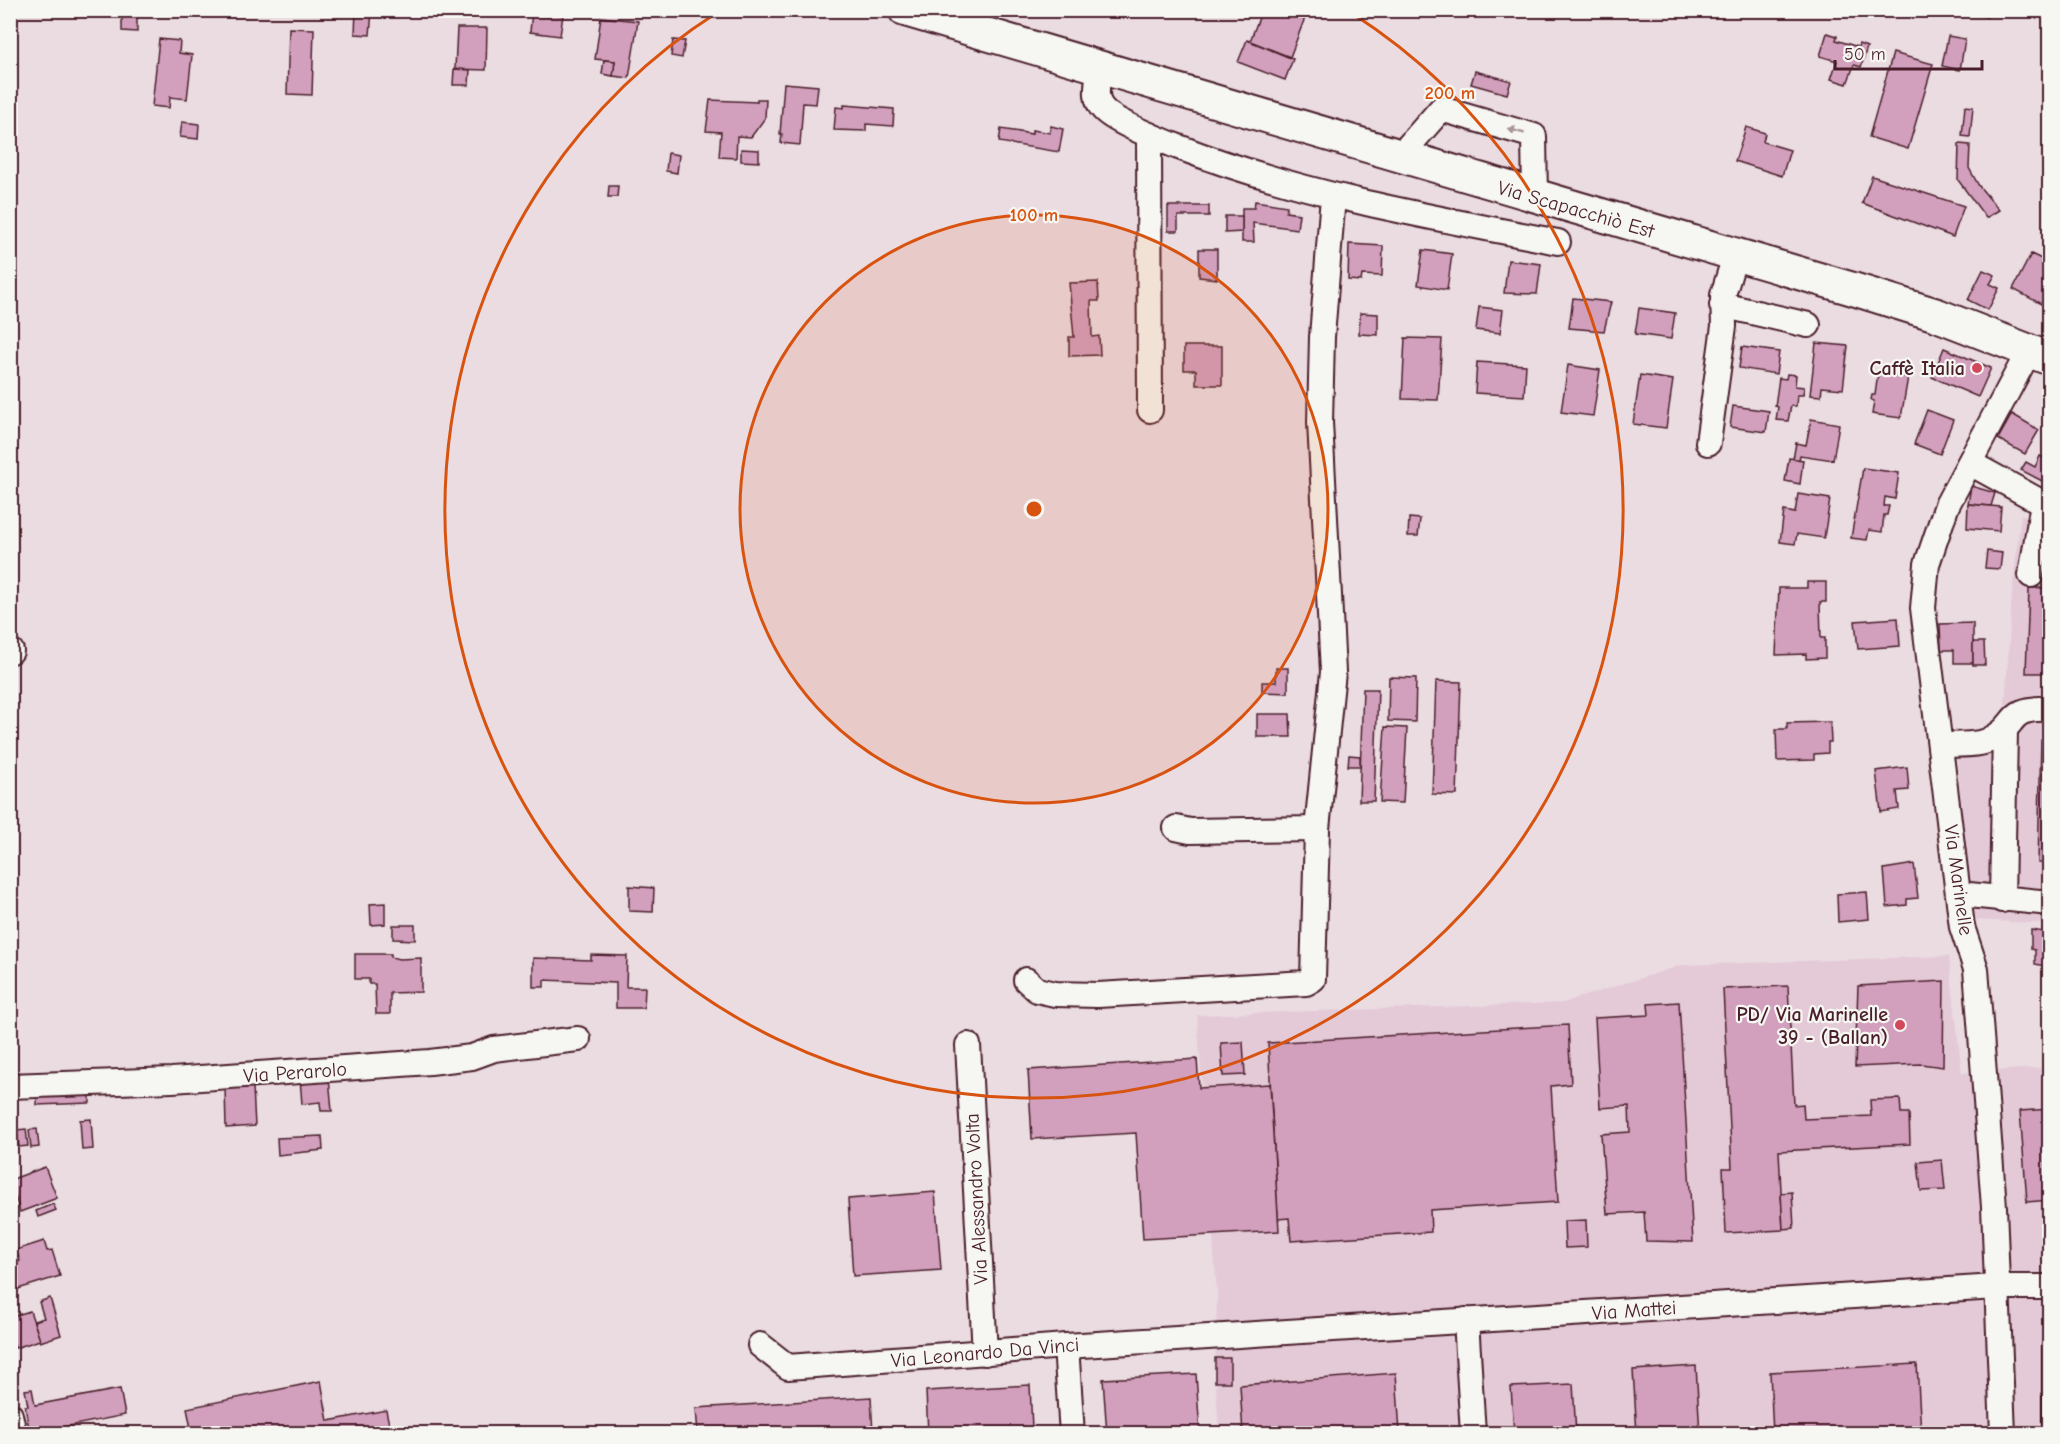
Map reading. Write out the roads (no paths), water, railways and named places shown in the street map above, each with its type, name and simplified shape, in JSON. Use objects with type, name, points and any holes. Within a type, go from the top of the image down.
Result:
[{"type":"main road","name":"Via Scapacchiò Est","points":[[905,10],[1936,315],[2039,355]]},
{"type":"street","name":"Via Scapacchiò Est","points":[[1099,69],[1098,98],[1103,109],[1149,135],[1230,168],[1333,196],[1558,242]]},
{"type":"street","points":[[1399,157],[1441,109],[1534,136],[1535,197]]},
{"type":"street","points":[[1149,135],[1150,410]]},
{"type":"street","points":[[1026,980],[1037,990],[1055,994],[1098,995],[1306,982],[1313,979],[1317,829],[1334,672],[1320,422],[1322,337],[1333,196]]},
{"type":"street","points":[[1708,443],[1724,326],[1722,305],[1735,256]]},
{"type":"street","points":[[1722,305],[1808,325]]},
{"type":"street","name":"Via Marinelle","points":[[2003,1434],[1994,1207],[1976,969],[1962,927],[1923,608],[1927,564],[1947,504],[1970,463],[2039,355]]},
{"type":"street","points":[[1970,463],[2046,505],[2031,575]]},
{"type":"street","points":[[1940,746],[1985,742],[2005,730],[2019,711],[2049,708]]},
{"type":"street","points":[[2002,900],[2005,730]]},
{"type":"street","points":[[1176,828],[1190,831],[1317,829]]},
{"type":"street","points":[[1959,894],[2049,903]]},
{"type":"street","name":"Via Perarolo","points":[[10,1086],[172,1080],[430,1062],[471,1057],[494,1049],[578,1039]]},
{"type":"street","name":"Via Alessandro Volta","points":[[968,1045],[984,1353]]},
{"type":"street","name":"Via Mattei","points":[[1218,1336],[1996,1287],[2049,1287]]},
{"type":"street","points":[[1466,1320],[1473,1434]]},
{"type":"street","name":"Via Leonardo Da Vinci","points":[[760,1345],[788,1368],[1218,1336]]},
{"type":"street","points":[[1066,1346],[1072,1434]]},
{"type":"street","points":[[10,1415],[14,1434]]},
{"type":"place","name":"Caffè Italia","points":[[1977,368]]},
{"type":"place","name":"PD/ Via Marinelle 39 - (Ballan)","points":[[1900,1025]]}]
